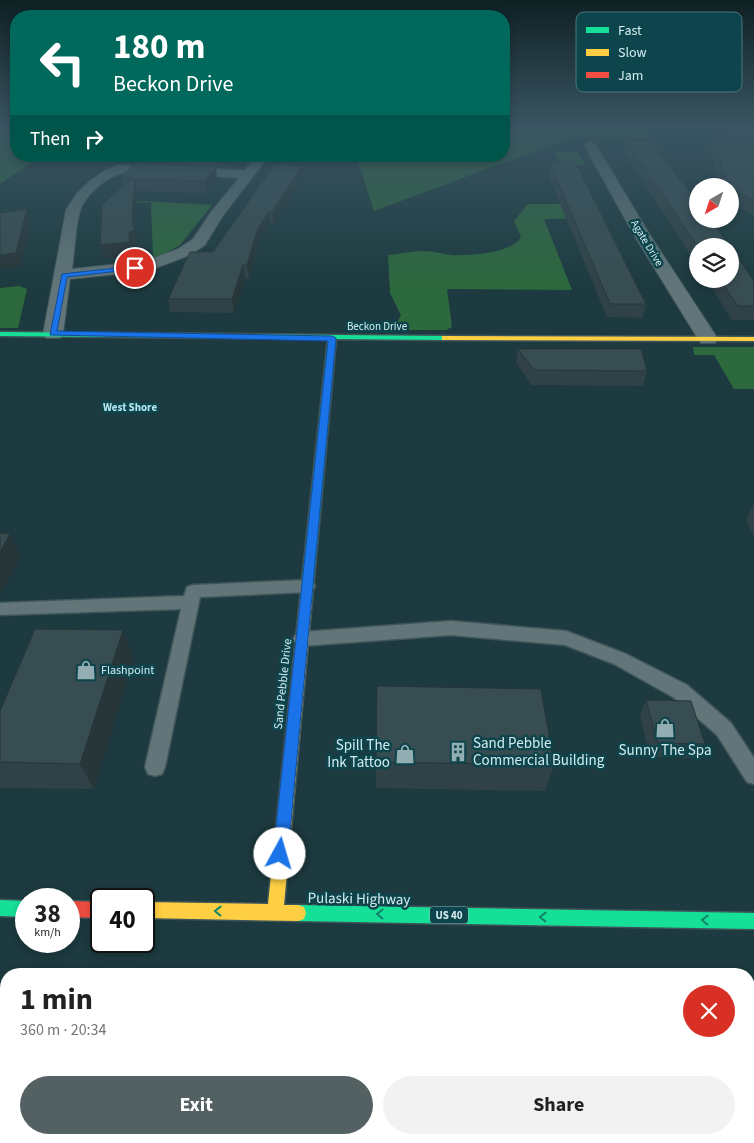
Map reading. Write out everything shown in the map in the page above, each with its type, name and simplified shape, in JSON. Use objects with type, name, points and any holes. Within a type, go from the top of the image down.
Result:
[{"type":"main road","name":"Beckon Drive","points":[[0,334],[332,338],[754,339]]},
{"type":"main road","name":"Sand Pebble Drive","points":[[275,912],[332,338]]},
{"type":"main road","points":[[0,908],[15,909]]},
{"type":"main road","name":"Pulaski Highway","points":[[155,910],[754,921]]},
{"type":"street","points":[[53,334],[64,275],[64,258],[76,204],[101,181]]},
{"type":"street","points":[[64,275],[148,266],[184,252],[200,242],[216,215],[242,181]]},
{"type":"street","name":"Agate Drive","points":[[611,181],[642,235],[708,339]]},
{"type":"lane","points":[[155,767],[193,591],[307,586]]},
{"type":"lane","points":[[0,608],[191,602]]},
{"type":"lane","points":[[302,638],[451,628],[566,638],[620,659],[680,692],[724,729],[754,775]]},
{"type":"green space","points":[[364,181],[454,181],[374,211]]},
{"type":"green space","points":[[146,201],[212,205],[180,245],[153,260],[151,202],[95,205]]},
{"type":"green space","points":[[528,204],[597,204],[603,218],[544,219],[572,290],[447,289],[452,327],[446,330],[385,330],[395,326],[401,315],[390,293],[388,255],[430,251],[451,255],[468,255],[509,247],[521,237],[514,221]]},
{"type":"green space","points":[[19,286],[27,289],[18,328],[0,328],[0,288]]},
{"type":"green space","points":[[693,347],[754,347],[754,389],[734,389],[714,355],[694,355]]},
{"type":"building","points":[[129,181],[135,181],[132,216],[134,231],[129,232],[129,242],[100,245],[102,204]]},
{"type":"building","points":[[263,181],[292,181],[272,212],[269,212],[258,228],[247,265],[243,265],[232,299],[168,299],[190,252],[213,252]]},
{"type":"building","points":[[558,181],[585,181],[646,304],[610,304]]},
{"type":"building","points":[[653,181],[681,181],[689,191],[689,228],[717,228],[724,238],[692,238]]},
{"type":"building","points":[[739,181],[754,181],[754,201],[739,193]]},
{"type":"building","points":[[27,209],[16,253],[0,255],[0,213]]},
{"type":"building","points":[[739,259],[754,281],[754,306],[738,306],[725,288],[739,288]]},
{"type":"building","points":[[518,349],[641,349],[647,371],[534,370]]},
{"type":"building","points":[[0,533],[10,534],[0,552]]},
{"type":"building","points":[[35,629],[123,630],[80,764],[0,762],[0,711]]},
{"type":"building","name":"Sand Pebble Commercial Building","points":[[377,686],[541,689],[554,765],[376,762]]},
{"type":"building","points":[[646,700],[691,701],[705,744],[658,743]]},
{"type":"traffic: fast","points":[[0,334],[445,338]]},
{"type":"traffic: fast","points":[[306,600],[332,338]]},
{"type":"traffic: fast","points":[[0,908],[15,909]]},
{"type":"traffic: fast","points":[[298,913],[754,921]]},
{"type":"traffic: slow","points":[[445,338],[754,339]]},
{"type":"traffic: slow","points":[[275,912],[306,600]]},
{"type":"traffic: slow","points":[[155,910],[298,913]]},
{"type":"traffic: jam","points":[[80,909],[90,910]]},
{"type":"place","name":"Flashpoint","points":[[86,670]]},
{"type":"place","name":"Sunny The Spa","points":[[665,728]]},
{"type":"place","name":"Sand Pebble Commercial Building","points":[[458,752]]},
{"type":"place","name":"Spill The Ink Tattoo","points":[[405,754]]},
{"type":"district","name":"West Shore","points":[[130,407]]},
{"type":"route","points":[[135,268],[64,275],[53,334],[332,338],[280,854]]}]
